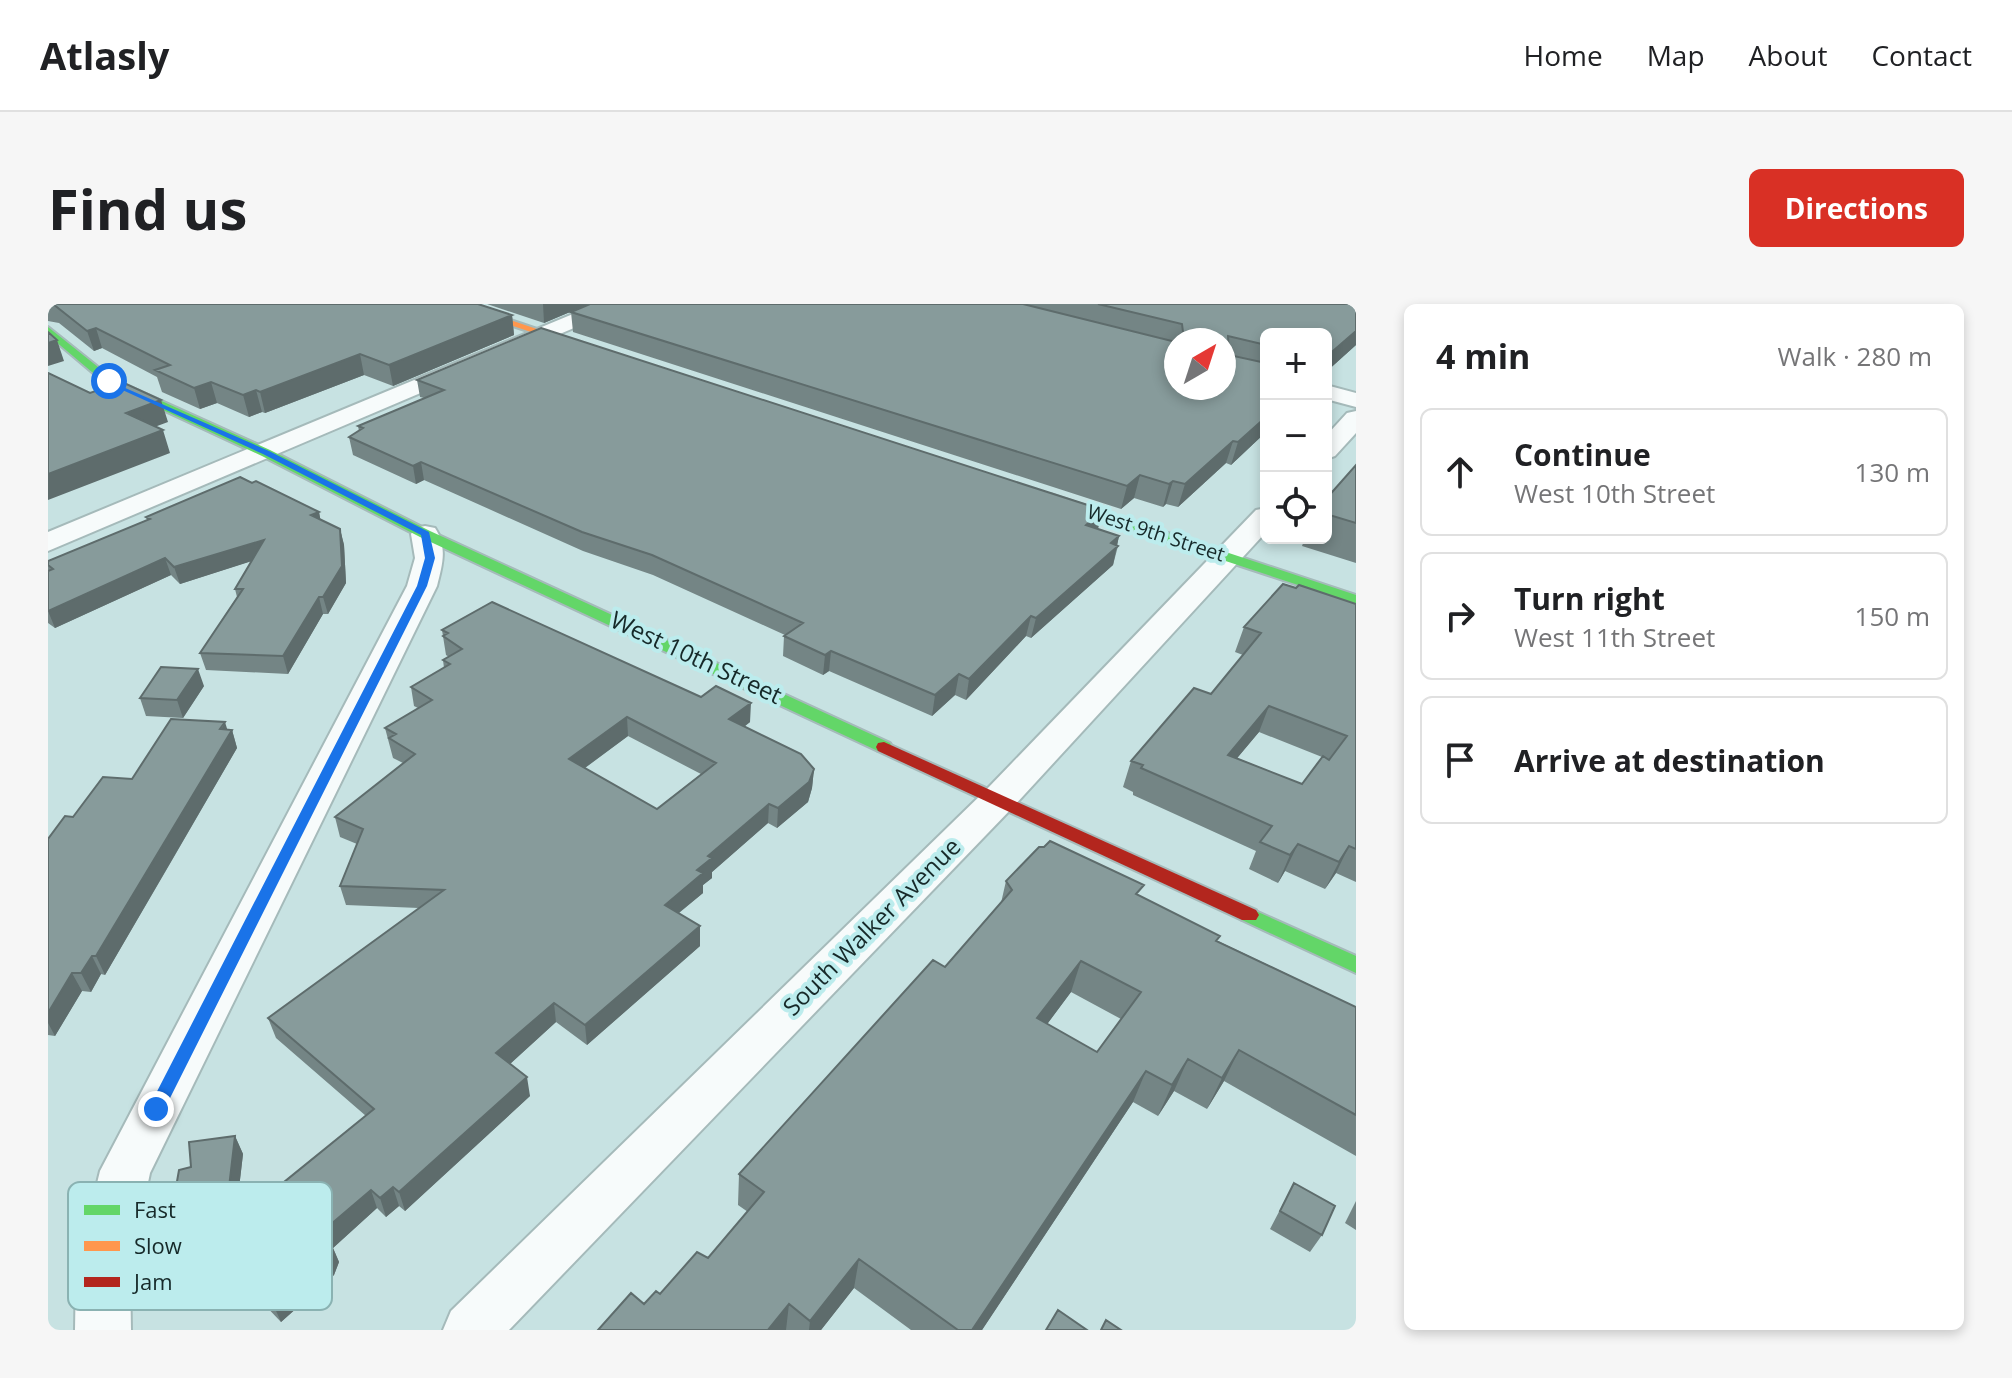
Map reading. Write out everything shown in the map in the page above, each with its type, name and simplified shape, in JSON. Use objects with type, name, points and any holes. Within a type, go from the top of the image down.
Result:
[{"type":"street","points":[[453,304],[614,357]]},
{"type":"street","points":[[48,542],[266,453],[614,304]]},
{"type":"street","name":"West 10th Street","points":[[48,330],[109,381],[266,453],[425,534],[1356,965]]},
{"type":"street","points":[[1332,394],[1356,400]]},
{"type":"street","points":[[1332,444],[1356,418]]},
{"type":"street","name":"West 9th Street","points":[[1028,491],[1356,600]]},
{"type":"street","name":"South Walker Avenue","points":[[471,1330],[1000,798],[1260,523]]},
{"type":"street","points":[[122,1182],[422,586],[430,558],[425,534]]},
{"type":"street","points":[[100,1310],[103,1330]]},
{"type":"building","points":[[53,304],[478,304],[512,315],[389,365],[360,354],[260,392],[256,390],[243,395],[211,382],[194,388],[155,370],[170,365],[96,328],[87,331]]},
{"type":"building","points":[[590,304],[1023,304],[1164,339],[1164,400],[1236,400],[1236,357],[1260,362],[1260,422],[1238,442],[1233,441],[1185,484],[1173,481],[1169,484],[1140,475],[1127,486],[571,312]]},
{"type":"building","points":[[1098,304],[1356,304],[1356,331],[1332,352],[1332,328],[1260,328],[1260,344],[1236,338],[1236,328],[1182,328],[1182,324]]},
{"type":"building","points":[[541,328],[1103,510],[1086,525],[1119,536],[1111,543],[1118,546],[1036,618],[1031,616],[969,679],[959,674],[935,695],[831,651],[825,655],[784,636],[803,623],[652,555],[582,532],[421,462],[413,466],[349,437],[363,428],[358,426],[444,390],[417,380]]},
{"type":"building","points":[[48,332],[57,340],[48,343]]},
{"type":"building","points":[[48,373],[90,393],[122,382],[161,400],[126,413],[163,430],[48,474]]},
{"type":"building","points":[[1356,465],[1356,523],[1332,516],[1332,492]]},
{"type":"building","points":[[240,477],[252,483],[256,481],[319,512],[311,515],[340,529],[342,566],[283,656],[200,653],[243,589],[235,589],[264,540],[174,567],[165,558],[48,611],[48,571],[53,569],[48,561],[150,519],[146,517]]},
{"type":"building","points":[[1283,584],[1296,588],[1299,585],[1356,604],[1356,849],[1349,846],[1339,862],[1298,844],[1290,855],[1260,842],[1272,826],[1131,761],[1194,688],[1211,694],[1261,633],[1244,627]],"holes":[[[1269,706],[1347,736],[1329,760],[1323,756],[1302,784],[1228,755]]]},
{"type":"building","points":[[492,602],[701,697],[716,686],[751,703],[729,719],[801,754],[814,769],[809,782],[778,808],[769,804],[708,856],[712,858],[697,870],[703,873],[665,905],[700,926],[585,1025],[554,1003],[496,1053],[527,1077],[399,1192],[393,1187],[380,1198],[371,1190],[332,1223],[332,1182],[284,1182],[374,1109],[268,1018],[444,890],[340,886],[363,829],[335,817],[415,754],[389,738],[396,734],[385,728],[432,700],[411,687],[450,664],[443,660],[462,649],[443,636],[448,633],[442,630]],"holes":[[[627,717],[716,763],[657,809],[569,759]]]},
{"type":"building","points":[[161,667],[198,669],[177,700],[140,698]]},
{"type":"building","points":[[171,719],[225,722],[220,729],[232,730],[96,956],[92,956],[81,973],[72,973],[48,1013],[48,839],[65,816],[73,817],[103,777],[132,779]]},
{"type":"building","points":[[1050,841],[1144,885],[1136,894],[1220,936],[1216,941],[1356,1007],[1356,1115],[1239,1050],[1222,1078],[1188,1059],[1172,1085],[1146,1071],[972,1330],[958,1330],[859,1259],[810,1321],[789,1304],[768,1330],[598,1330],[631,1293],[644,1304],[656,1291],[660,1294],[697,1252],[708,1258],[764,1192],[739,1174],[933,960],[945,967],[1012,890],[1006,881],[1039,847]],"holes":[[[1081,961],[1141,992],[1097,1052],[1037,1018]]]},
{"type":"building","points":[[235,1136],[230,1182],[177,1182],[179,1170],[191,1167],[189,1142]]},
{"type":"building","points":[[1294,1183],[1335,1206],[1322,1235],[1280,1211]]},
{"type":"building","points":[[1058,1310],[1087,1330],[1046,1330]]},
{"type":"building","points":[[1106,1320],[1121,1330],[1101,1330]]},
{"type":"traffic: fast","points":[[48,330],[109,381],[266,453],[425,534],[884,747]]},
{"type":"traffic: fast","points":[[1045,497],[1356,600]]},
{"type":"traffic: fast","points":[[1249,915],[1356,965]]},
{"type":"traffic: slow","points":[[453,304],[591,349]]},
{"type":"traffic: jam","points":[[884,747],[1249,915]]},
{"type":"route","points":[[109,381],[266,453],[425,534],[430,558],[422,586],[156,1109]]}]
